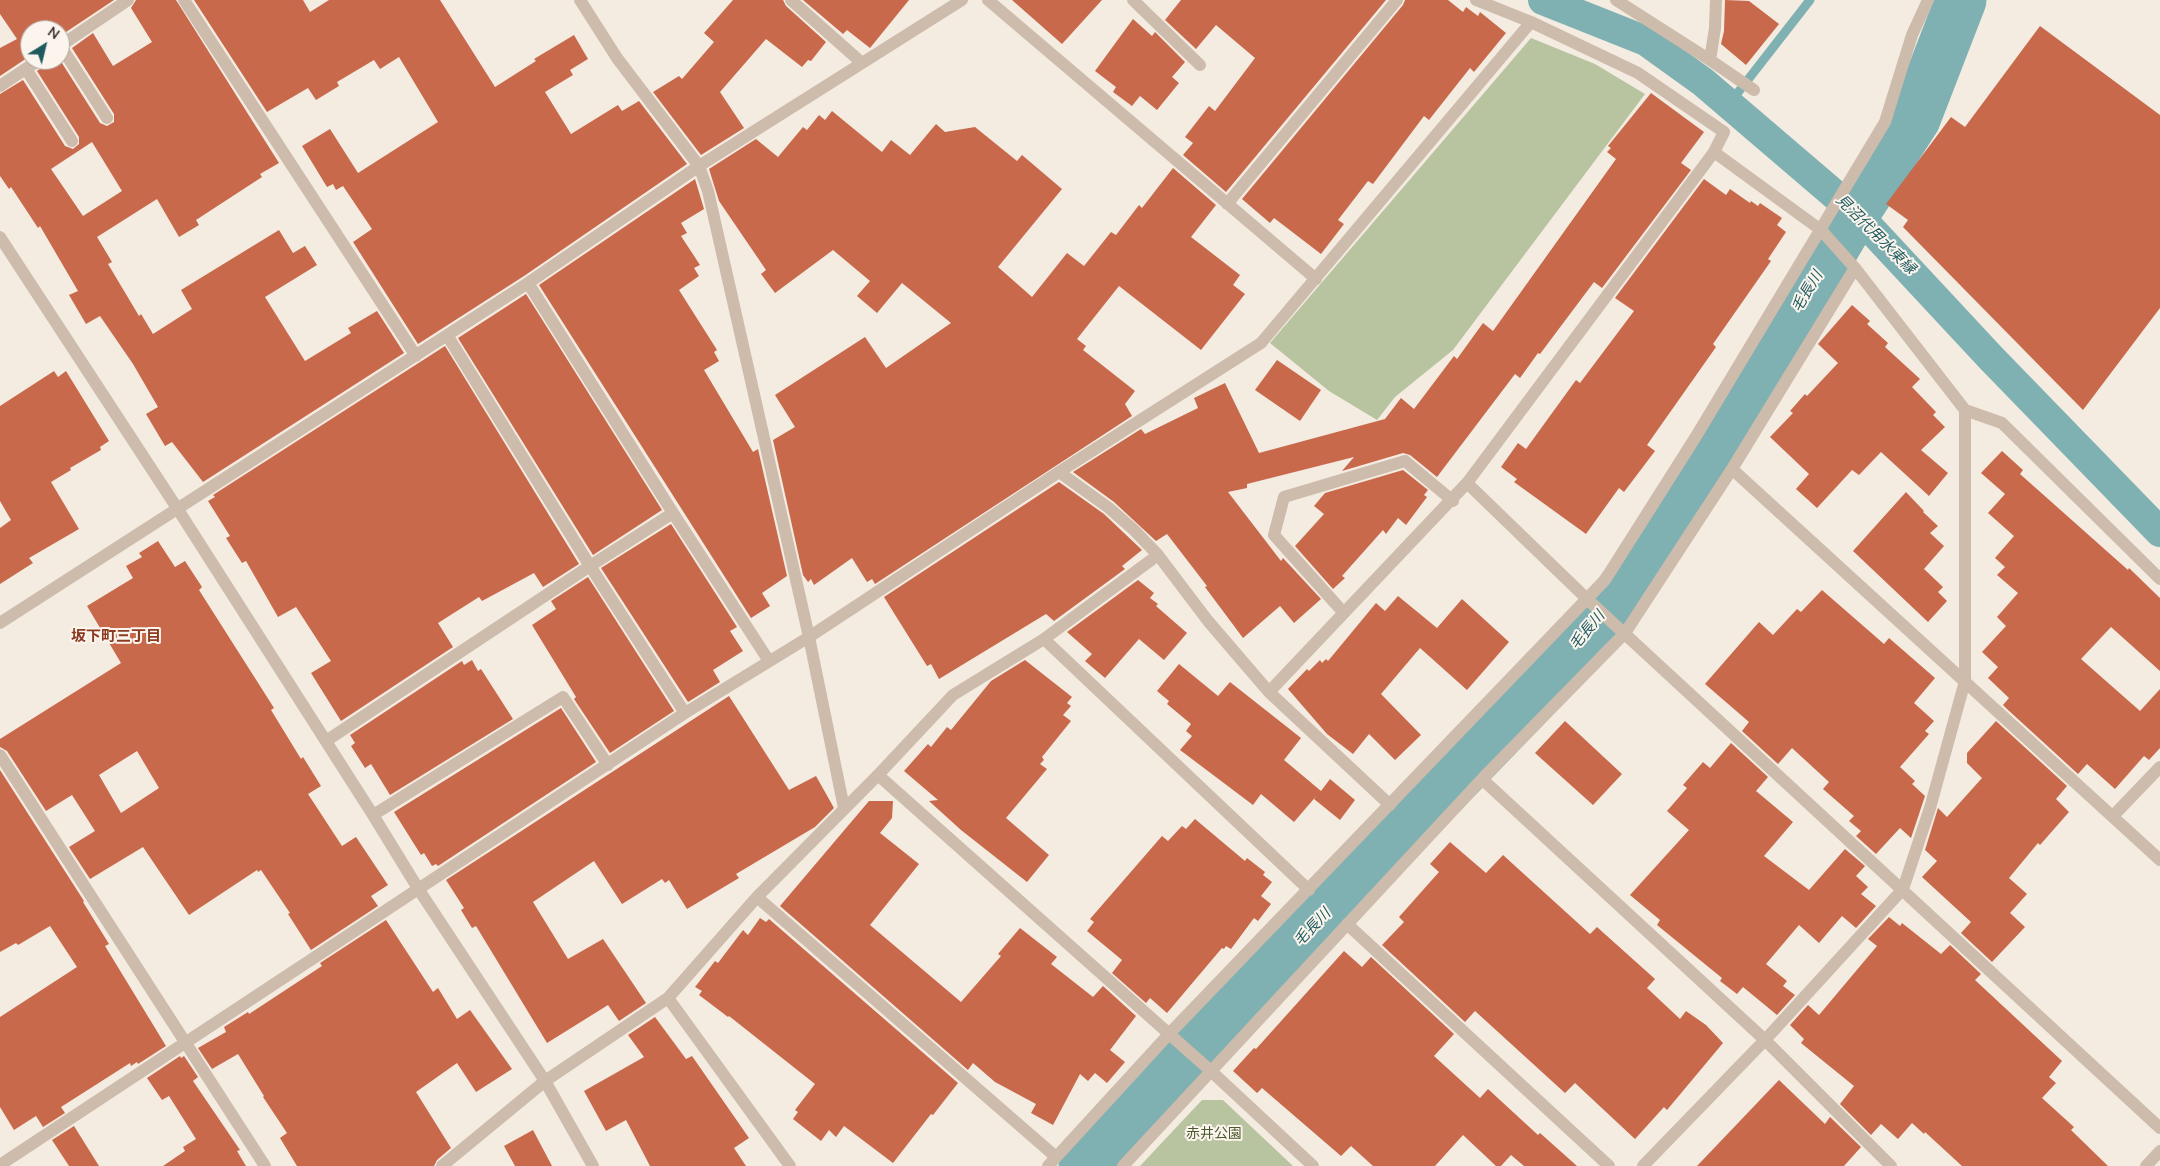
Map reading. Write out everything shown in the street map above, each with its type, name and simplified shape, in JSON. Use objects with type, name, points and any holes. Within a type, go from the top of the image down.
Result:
[{"type":"street","points":[[70,39],[128,0]]},
{"type":"street","points":[[184,0],[416,356]]},
{"type":"street","points":[[580,0],[617,58],[699,166],[710,200],[809,637],[844,808]]},
{"type":"street","points":[[791,0],[862,63]]},
{"type":"street","points":[[0,623],[528,283],[699,166],[962,0]]},
{"type":"street","points":[[988,0],[1316,280]]},
{"type":"street","points":[[1133,0],[1200,65]]},
{"type":"street","points":[[1228,204],[1397,0]]},
{"type":"street","points":[[1269,692],[1343,612],[1453,501],[1714,152],[1724,132],[1638,74],[1531,22],[1476,0]]},
{"type":"street","points":[[1616,0],[1754,90]]},
{"type":"street","points":[[1710,60],[1716,0]]},
{"type":"street","points":[[757,897],[1052,1162],[1170,1034],[1605,580],[1696,438],[1885,122],[1912,36],[1928,0]]},
{"type":"street","points":[[0,1165],[685,713],[809,637],[1059,472],[1261,343],[1316,280],[1531,22]]},
{"type":"street","points":[[70,61],[107,118]]},
{"type":"street","points":[[0,86],[23,70]]},
{"type":"street","points":[[27,70],[72,141]]},
{"type":"street","points":[[1714,152],[1821,230],[1856,268],[1965,410],[2002,423],[2160,579]]},
{"type":"street","points":[[0,237],[177,508],[419,890],[545,1081],[594,1166]]},
{"type":"street","points":[[1123,1166],[1482,779],[1625,633],[1732,469],[1856,268]]},
{"type":"street","points":[[528,283],[769,661]]},
{"type":"street","points":[[447,335],[590,566],[685,713]]},
{"type":"street","points":[[1644,1166],[1765,1040],[1903,889],[1930,808],[1965,681],[1965,410]]},
{"type":"street","points":[[1343,612],[1274,535],[1284,497],[1405,461],[1453,501]]},
{"type":"street","points":[[1732,469],[2160,860]]},
{"type":"street","points":[[1059,472],[1109,508],[1134,530],[1158,555],[1208,621],[1269,692],[1390,805]]},
{"type":"street","points":[[1467,483],[1587,599],[2160,1128]]},
{"type":"street","points":[[326,741],[673,513]]},
{"type":"street","points":[[442,1166],[545,1081],[668,998],[757,897],[878,775],[953,695],[1044,639],[1158,555]]},
{"type":"street","points":[[1044,639],[1309,890]]},
{"type":"street","points":[[373,815],[563,697],[608,765]]},
{"type":"street","points":[[0,755],[265,1166]]},
{"type":"street","points":[[2113,816],[2160,767]]},
{"type":"street","points":[[878,775],[1170,1034],[1313,1166]]},
{"type":"street","points":[[1482,779],[1765,1040],[1891,1166]]},
{"type":"street","points":[[1347,924],[1609,1166]]},
{"type":"street","points":[[668,998],[790,1166]]},
{"type":"street","points":[[2146,1166],[2160,1152]]},
{"type":"green space","points":[[1531,38],[1595,64],[1645,94],[1453,350],[1395,397],[1377,420],[1329,391],[1270,343]]},
{"type":"green space","name":"赤井公園","points":[[1202,1100],[1223,1100],[1293,1166],[1140,1166]]},
{"type":"building","points":[[0,0],[114,0],[70,29],[70,20],[20,20],[20,63],[0,76],[0,48],[17,39],[0,14]]},
{"type":"building","points":[[136,0],[176,0],[279,163],[260,174],[262,177],[196,220],[199,225],[179,237],[157,199],[97,237],[112,262],[108,264],[139,316],[141,314],[153,334],[192,309],[181,290],[279,230],[293,253],[305,246],[317,265],[265,297],[305,361],[351,333],[348,328],[377,311],[404,353],[203,482],[172,442],[165,446],[146,414],[158,407],[133,364],[100,316],[86,324],[69,295],[78,291],[40,226],[38,228],[11,187],[9,189],[0,176],[0,94],[23,80],[65,146],[73,149],[79,144],[79,137],[37,71],[66,70],[100,123],[107,126],[114,122],[114,114],[72,48],[93,33],[113,66],[152,42],[131,8]],"holes":[[[92,142],[122,191],[83,216],[51,169]]]},
{"type":"building","points":[[194,0],[303,0],[310,12],[329,0],[440,0],[495,87],[536,61],[534,59],[574,35],[588,59],[570,70],[573,75],[545,92],[571,134],[618,105],[622,111],[639,101],[687,164],[524,276],[418,344],[353,242],[372,229],[343,186],[336,190],[333,184],[327,187],[302,146],[330,129],[358,173],[438,122],[399,57],[380,69],[374,60],[337,82],[339,86],[316,100],[308,88],[267,112]]},
{"type":"building","points":[[733,0],[783,0],[786,6],[826,42],[811,61],[808,60],[802,67],[766,39],[720,92],[744,128],[701,155],[653,92],[679,76],[682,79],[714,42],[704,33]]},
{"type":"building","points":[[803,0],[909,0],[870,48],[847,30],[843,34]]},
{"type":"building","points":[[1012,0],[1102,0],[1062,44]]},
{"type":"building","points":[[1181,0],[1386,0],[1226,192],[1183,155],[1193,143],[1185,137],[1209,106],[1215,111],[1255,58],[1216,25],[1196,49],[1165,20]]},
{"type":"building","points":[[1405,0],[1448,0],[1463,12],[1466,7],[1478,16],[1480,12],[1506,33],[1474,72],[1470,68],[1429,120],[1424,116],[1373,184],[1368,181],[1338,220],[1344,224],[1321,254],[1274,218],[1270,223],[1242,199],[1403,5]]},
{"type":"building","points":[[1725,0],[1749,1],[1779,24],[1746,65],[1721,44],[1724,31]]},
{"type":"building","points":[[1133,19],[1152,36],[1155,32],[1185,62],[1172,77],[1179,83],[1157,110],[1140,96],[1132,106],[1113,92],[1116,87],[1095,71]]},
{"type":"building","points":[[2040,26],[2160,115],[2160,308],[2083,410],[1903,227],[1908,220],[1886,204],[1951,117],[1965,127]]},
{"type":"building","points":[[1651,93],[1704,132],[1681,163],[1691,170],[1602,288],[1594,282],[1520,378],[1515,374],[1437,477],[1410,455],[1403,453],[1342,471],[1354,457],[1247,484],[1247,488],[1228,492],[1281,561],[1283,558],[1321,599],[1294,623],[1280,606],[1243,638],[1205,587],[1207,586],[1167,534],[1156,541],[1114,502],[1073,472],[1141,429],[1145,434],[1198,408],[1194,398],[1225,383],[1259,453],[1385,419],[1401,398],[1414,409],[1454,356],[1457,359],[1483,323],[1493,331],[1616,159],[1607,152],[1611,148],[1608,146]]},
{"type":"building","points":[[832,111],[882,152],[891,140],[910,155],[936,124],[945,132],[975,127],[1017,161],[1022,155],[1062,189],[998,267],[1032,297],[1067,253],[1084,266],[1111,232],[1116,235],[1139,205],[1142,208],[1173,168],[1216,205],[1191,237],[1240,275],[1233,285],[1245,294],[1201,350],[1119,286],[1077,339],[1086,346],[1083,350],[1135,391],[1125,404],[1132,416],[875,584],[872,579],[867,582],[852,558],[814,585],[811,579],[808,582],[803,575],[773,440],[795,427],[775,395],[865,337],[886,368],[951,323],[902,283],[877,313],[857,296],[870,281],[833,250],[775,293],[761,274],[766,270],[719,201],[709,169],[756,139],[778,157],[803,127],[807,130],[819,115],[825,120]]},
{"type":"building","points":[[695,179],[704,209],[681,223],[687,233],[681,236],[700,265],[694,268],[699,276],[679,290],[717,350],[714,352],[719,361],[704,370],[753,452],[758,449],[787,576],[762,593],[770,606],[751,618],[539,285]]},
{"type":"building","points":[[1704,179],[1726,195],[1730,189],[1750,203],[1751,201],[1758,206],[1760,203],[1782,218],[1777,225],[1786,232],[1768,259],[1771,261],[1713,344],[1716,347],[1647,445],[1655,451],[1624,492],[1619,488],[1586,534],[1514,482],[1517,479],[1501,467],[1518,443],[1526,449],[1576,380],[1580,383],[1634,311],[1615,298]]},
{"type":"building","points":[[526,294],[662,510],[593,555],[458,338]]},
{"type":"building","points":[[1852,305],[1870,321],[1867,324],[1888,343],[1885,347],[1920,379],[1912,387],[1936,412],[1933,415],[1945,427],[1921,450],[1948,473],[1929,496],[1881,452],[1859,475],[1852,470],[1817,508],[1796,489],[1809,474],[1770,437],[1793,413],[1790,411],[1805,394],[1807,396],[1838,363],[1818,344]]},
{"type":"building","points":[[445,346],[579,564],[543,587],[534,573],[482,601],[479,597],[438,623],[453,647],[341,721],[311,673],[331,661],[296,607],[278,617],[246,561],[242,563],[226,538],[230,536],[208,501],[215,497],[213,495]]},
{"type":"building","points":[[1277,360],[1321,390],[1300,421],[1255,390]]},
{"type":"building","points":[[54,371],[58,377],[66,371],[109,441],[100,447],[101,450],[70,468],[71,470],[51,482],[79,529],[29,558],[33,563],[0,584],[0,528],[11,520],[0,501],[0,406]]},
{"type":"building","points":[[2002,451],[2023,470],[2020,474],[2128,570],[2129,568],[2160,598],[2160,671],[2111,627],[2081,659],[2140,711],[2160,689],[2160,748],[2149,760],[2144,756],[2115,789],[2087,764],[2078,774],[2003,705],[2009,698],[1988,678],[1998,667],[1982,652],[2006,626],[1997,617],[2018,593],[1997,575],[2005,567],[1995,558],[2014,536],[1988,513],[2005,494],[1981,473]]},
{"type":"building","points":[[1403,470],[1428,490],[1424,495],[1427,497],[1406,525],[1398,518],[1386,534],[1383,530],[1342,576],[1345,578],[1333,589],[1295,546],[1324,514],[1314,506],[1325,493]]},
{"type":"building","points":[[1059,482],[1104,514],[1142,550],[1122,566],[1125,569],[1054,621],[1046,614],[939,679],[931,664],[927,666],[884,597]]},
{"type":"building","points":[[1906,492],[1938,526],[1930,533],[1944,546],[1924,569],[1943,587],[1938,592],[1947,601],[1928,622],[1853,551]]},
{"type":"building","points":[[671,524],[737,627],[730,631],[743,651],[713,670],[720,682],[688,702],[601,568]]},
{"type":"building","points":[[158,541],[175,567],[185,561],[202,587],[199,590],[274,708],[271,710],[301,759],[303,757],[321,786],[308,794],[342,846],[356,837],[388,885],[371,896],[378,906],[311,950],[288,914],[290,913],[261,870],[258,872],[257,870],[189,915],[143,847],[90,879],[69,847],[95,831],[72,795],[46,811],[7,751],[0,747],[0,739],[121,663],[87,606],[133,578],[126,566],[142,557],[139,553]],"holes":[[[137,751],[159,788],[121,813],[99,775]]]},
{"type":"building","points":[[588,577],[674,711],[610,753],[574,699],[576,697],[532,625],[556,609],[551,601]]},
{"type":"building","points":[[1138,580],[1154,593],[1150,598],[1158,604],[1156,606],[1187,633],[1164,660],[1139,639],[1105,678],[1085,661],[1092,654],[1067,632]]},
{"type":"building","points":[[1822,590],[1884,644],[1889,638],[1935,678],[1914,703],[1934,721],[1925,731],[1929,734],[1900,767],[1915,781],[1912,784],[1925,796],[1911,838],[1900,828],[1876,854],[1856,836],[1861,831],[1849,821],[1854,816],[1823,789],[1829,782],[1792,748],[1778,764],[1742,731],[1749,722],[1705,684],[1759,622],[1773,635],[1797,609],[1801,612]]},
{"type":"building","points":[[1398,596],[1437,628],[1462,599],[1509,642],[1467,690],[1420,648],[1381,694],[1421,735],[1395,760],[1369,734],[1353,754],[1327,734],[1288,689],[1307,669],[1309,671],[1320,660],[1322,663],[1326,659],[1328,661],[1376,603],[1385,611]]},
{"type":"building","points":[[472,660],[478,671],[481,669],[513,719],[390,795],[371,764],[365,768],[351,746],[355,743],[350,735],[462,661],[464,665]]},
{"type":"building","points":[[1025,660],[1072,697],[1067,703],[1071,706],[1063,715],[1071,721],[1042,757],[1044,760],[1040,764],[1047,769],[1006,818],[1049,855],[1027,882],[961,830],[929,801],[938,800],[904,771],[928,744],[931,747],[947,727],[951,730],[991,681]]},
{"type":"building","points":[[1179,664],[1218,696],[1230,682],[1301,738],[1284,760],[1321,791],[1330,779],[1355,800],[1340,820],[1314,799],[1318,794],[1294,822],[1261,794],[1253,805],[1180,750],[1192,736],[1186,731],[1191,724],[1167,704],[1169,701],[1157,691]]},
{"type":"building","points":[[729,696],[789,790],[816,776],[834,808],[815,827],[736,874],[739,878],[687,909],[669,880],[665,883],[662,879],[622,904],[594,861],[533,902],[568,959],[603,939],[646,1003],[619,1021],[608,1005],[547,1043],[476,926],[472,928],[461,910],[464,908],[446,880]]},
{"type":"building","points":[[561,708],[596,762],[438,866],[436,864],[432,866],[424,853],[421,855],[394,812]]},
{"type":"building","points":[[1565,721],[1622,774],[1593,805],[1535,753]]},
{"type":"building","points":[[1996,721],[2067,786],[2056,799],[2069,812],[2040,845],[2038,843],[2009,878],[2027,894],[2010,913],[2025,927],[1992,962],[1961,933],[1971,922],[1922,877],[1937,861],[1925,850],[1938,808],[1947,817],[1982,778],[1967,763],[1967,753]]},
{"type":"building","points":[[1731,743],[1768,777],[1756,791],[1793,822],[1764,856],[1809,890],[1845,849],[1865,866],[1856,876],[1868,887],[1861,894],[1876,906],[1856,928],[1842,916],[1819,943],[1799,925],[1766,964],[1787,981],[1783,986],[1795,995],[1777,1015],[1743,987],[1737,994],[1720,981],[1722,978],[1657,925],[1660,920],[1630,895],[1689,830],[1667,811],[1687,788],[1683,785],[1703,762],[1710,768]]},
{"type":"building","points":[[0,770],[84,901],[109,944],[105,946],[166,1046],[138,1064],[137,1062],[131,1066],[130,1063],[61,1107],[65,1113],[43,1127],[36,1116],[14,1130],[0,1107],[0,1017],[77,967],[50,926],[18,945],[16,943],[0,952]]},
{"type":"building","points":[[869,801],[893,801],[892,818],[880,833],[919,864],[870,925],[961,1002],[1001,956],[998,954],[1020,928],[1057,957],[1051,964],[1093,997],[1103,986],[1136,1016],[1110,1050],[1125,1062],[1107,1083],[1095,1073],[1088,1081],[1080,1074],[1053,1125],[1031,1113],[1036,1104],[995,1082],[973,1063],[968,1070],[780,906]]},
{"type":"building","points":[[1195,819],[1245,861],[1247,858],[1265,872],[1263,875],[1272,882],[1261,896],[1271,904],[1258,921],[1254,918],[1231,949],[1226,946],[1224,949],[1222,948],[1167,1013],[1150,998],[1146,1003],[1112,973],[1122,960],[1087,931],[1094,922],[1090,919],[1162,836],[1168,841],[1182,826],[1186,829]]},
{"type":"building","points":[[1450,842],[1486,873],[1503,855],[1590,934],[1597,927],[1655,979],[1647,988],[1680,1019],[1686,1011],[1706,1025],[1723,1043],[1667,1110],[1664,1107],[1635,1139],[1575,1083],[1565,1093],[1475,1011],[1465,1022],[1382,945],[1404,922],[1399,917],[1439,872],[1430,864]]},
{"type":"building","points":[[1889,917],[1900,926],[1902,923],[1941,954],[1950,945],[1981,974],[1975,980],[2062,1061],[2049,1077],[2056,1083],[2042,1098],[2074,1127],[2071,1130],[2108,1166],[1962,1166],[1925,1132],[1924,1134],[1912,1123],[1898,1139],[1881,1124],[1871,1135],[1840,1104],[1854,1086],[1801,1043],[1804,1039],[1790,1025],[1808,1005],[1819,1015],[1877,946],[1868,939]]},
{"type":"building","points":[[760,918],[766,922],[769,919],[958,1083],[893,1163],[844,1126],[836,1137],[829,1130],[821,1141],[793,1119],[798,1112],[795,1110],[815,1084],[729,1016],[699,995],[702,991],[695,987],[715,961],[718,963],[743,930],[748,935]]},
{"type":"building","points":[[386,920],[433,992],[438,988],[457,1019],[470,1010],[512,1069],[476,1092],[457,1063],[416,1092],[451,1148],[437,1160],[434,1166],[297,1166],[280,1138],[287,1133],[238,1054],[212,1069],[198,1048],[226,1032],[224,1027],[248,1012],[249,1014],[322,966],[320,963]]},
{"type":"building","points":[[1344,951],[1362,967],[1371,957],[1454,1034],[1434,1056],[1480,1098],[1488,1089],[1538,1135],[1540,1133],[1577,1166],[1524,1166],[1511,1155],[1501,1166],[1496,1166],[1463,1135],[1435,1166],[1373,1166],[1351,1146],[1341,1156],[1262,1088],[1257,1093],[1233,1071],[1254,1048],[1256,1049]]},
{"type":"building","points":[[655,1017],[686,1059],[692,1056],[749,1138],[734,1148],[746,1166],[650,1166],[626,1120],[606,1131],[584,1091],[644,1057],[628,1035]]},
{"type":"building","points":[[180,1056],[181,1058],[184,1056],[198,1077],[193,1081],[240,1150],[237,1151],[246,1166],[163,1166],[185,1151],[183,1147],[196,1139],[169,1096],[162,1100],[147,1078]]},
{"type":"building","points":[[1779,1080],[1825,1124],[1830,1117],[1861,1147],[1844,1166],[1697,1166]]},
{"type":"building","points":[[74,1126],[99,1166],[69,1166],[52,1140]]},
{"type":"building","points":[[533,1130],[552,1166],[515,1166],[504,1146]]},
{"type":"waterway","name":"見沼代用水東縁","points":[[1543,0],[1646,41],[1703,82],[1855,212],[1991,358],[2160,532]]},
{"type":"waterway","points":[[1729,104],[1810,0]]},
{"type":"waterway","name":"毛長川","points":[[1084,1166],[1522,710],[1569,651],[1618,595],[1672,522],[1855,212],[1915,119],[1961,0]]},
{"type":"district","name":"坂下町三丁目","points":[[116,637]]}]
